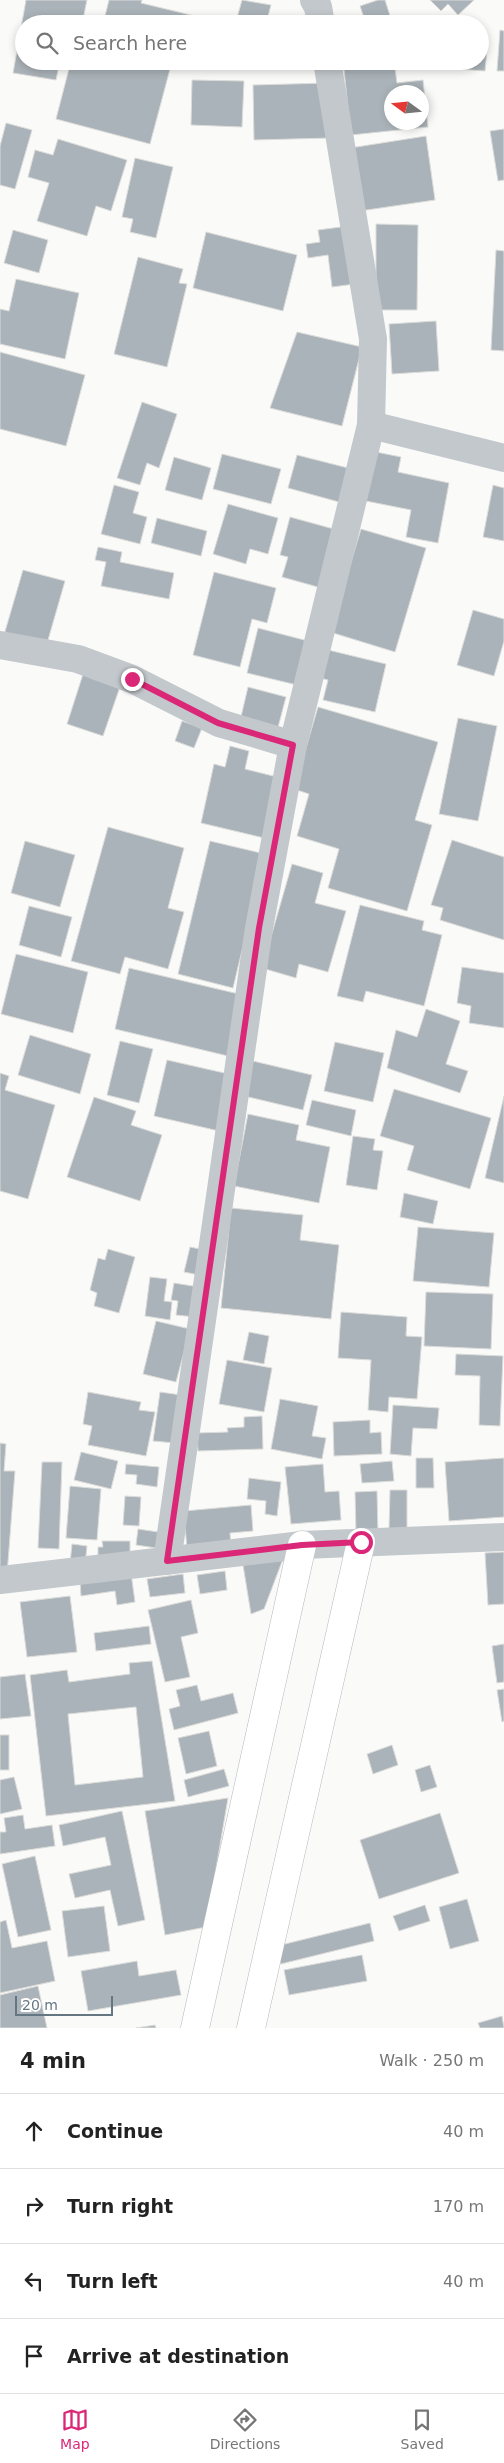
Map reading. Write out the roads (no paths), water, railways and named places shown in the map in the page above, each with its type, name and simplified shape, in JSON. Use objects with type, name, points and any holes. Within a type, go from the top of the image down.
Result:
[{"type":"street","points":[[314,0],[319,15]]},
{"type":"street","points":[[167,1561],[259,928],[293,745],[371,425],[373,339],[328,70]]},
{"type":"street","points":[[371,425],[504,458]]},
{"type":"street","points":[[0,645],[78,659],[132,679],[218,723],[293,745]]},
{"type":"street","points":[[0,1580],[302,1545],[504,1537]]},
{"type":"street","points":[[251,2028],[361,1542]]},
{"type":"street","points":[[195,2028],[302,1545]]}]
